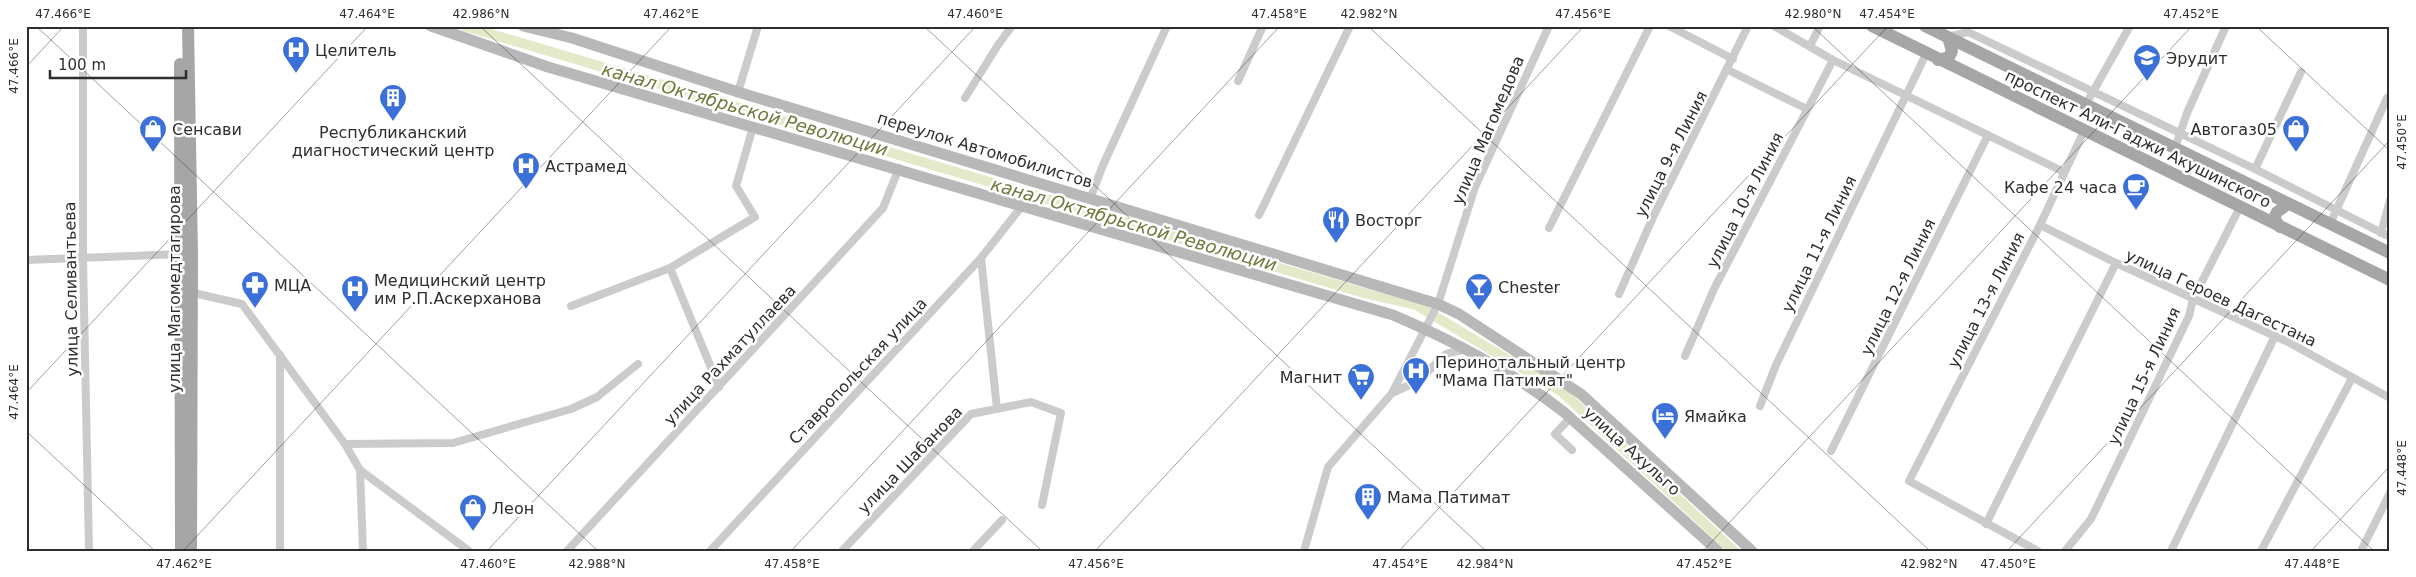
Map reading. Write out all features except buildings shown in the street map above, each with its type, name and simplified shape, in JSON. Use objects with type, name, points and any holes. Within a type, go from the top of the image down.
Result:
[{"type":"main road","name":"улица Магомедтагирова","points":[[180,26],[187,254]]},
{"type":"main road","name":"улица Магомедтагирова","points":[[188,26],[187,292],[191,551]]},
{"type":"main road","points":[[431,26],[548,67],[899,168],[1426,326]]},
{"type":"main road","name":"переулок Автомобилистов","points":[[523,26],[572,38],[738,92],[1438,304],[1459,314],[1581,394],[1752,551]]},
{"type":"main road","name":"проспект Али-Гаджи Акушинского","points":[[1872,26],[2390,280]]},
{"type":"main road","name":"проспект Али-Гаджи Акушинского","points":[[1925,26],[2390,253]]},
{"type":"main road","points":[[1938,60],[1949,57],[1952,51],[1948,37]]},
{"type":"main road","points":[[2280,227],[2274,218],[2276,212],[2288,204]]},
{"type":"main road","name":"улица Магомедтагирова","points":[[181,551],[187,292]]},
{"type":"main road","name":"улица Ахульго","points":[[1426,326],[1518,379],[1570,418],[1718,551]]},
{"type":"street","name":"улица Селивантьева","points":[[83,26],[83,259],[89,551]]},
{"type":"street","points":[[738,92],[758,26]]},
{"type":"street","points":[[965,98],[1012,26]]},
{"type":"street","points":[[1090,199],[1103,165],[1167,26]]},
{"type":"street","points":[[1238,81],[1264,26]]},
{"type":"street","points":[[1259,216],[1350,26]]},
{"type":"street","name":"улица Магомедова","points":[[1426,326],[1438,304],[1475,187],[1549,26]]},
{"type":"street","points":[[1549,228],[1650,26]]},
{"type":"street","points":[[1669,26],[1733,59]]},
{"type":"street","name":"улица 9-я Линия","points":[[1619,294],[1654,215],[1728,70],[1748,26]]},
{"type":"street","points":[[1774,26],[1833,60],[2064,172]]},
{"type":"street","points":[[1810,46],[1820,26]]},
{"type":"street","points":[[2086,104],[2130,26]]},
{"type":"street","points":[[2175,148],[2226,26]]},
{"type":"street","points":[[1948,37],[1968,32],[2255,169],[2390,237]]},
{"type":"street","name":"улица 11-я Линия","points":[[1760,406],[1776,365],[1926,54]]},
{"type":"street","name":"улица 10-я Линия","points":[[1685,356],[1714,289],[1833,60]]},
{"type":"street","points":[[1728,70],[1808,109]]},
{"type":"street","points":[[2255,169],[2302,72]]},
{"type":"street","points":[[2330,224],[2387,98]]},
{"type":"street","points":[[571,306],[670,268],[756,217],[736,186],[753,127]]},
{"type":"street","name":"улица 13-я Линия","points":[[1986,524],[1909,481],[2040,224],[2084,131]]},
{"type":"street","name":"улица 12-я Линия","points":[[1831,451],[1988,135]]},
{"type":"street","name":"улица Рахматуллаева","points":[[567,551],[883,208],[899,168]]},
{"type":"street","points":[[2381,233],[2390,200]]},
{"type":"street","name":"Ставропольская улица","points":[[710,551],[981,258],[1022,206]]},
{"type":"street","name":"улица 15-я Линия","points":[[2065,551],[2091,520],[2189,316],[2193,299],[2240,207]]},
{"type":"street","name":"улица Героев Дагестана","points":[[2040,224],[2116,263],[2274,338],[2288,342],[2390,398]]},
{"type":"street","points":[[26,260],[187,254]]},
{"type":"street","points":[[981,258],[997,409]]},
{"type":"street","points":[[2038,551],[1986,524],[2116,263]]},
{"type":"street","points":[[670,268],[719,387]]},
{"type":"street","points":[[187,292],[242,304],[345,444],[360,470],[469,551]]},
{"type":"street","points":[[1304,551],[1328,468],[1392,393],[1426,326]]},
{"type":"street","points":[[2172,551],[2274,338]]},
{"type":"street","points":[[1392,393],[1418,381],[1446,354],[1466,349]]},
{"type":"street","points":[[280,355],[280,551]]},
{"type":"street","points":[[345,444],[453,443],[571,410],[597,398],[638,364]]},
{"type":"street","points":[[2261,551],[2352,378]]},
{"type":"street","name":"улица Шабанова","points":[[842,551],[972,414],[1030,402],[1061,413],[1042,505]]},
{"type":"street","points":[[1570,418],[1555,434],[1572,450]]},
{"type":"street","points":[[360,470],[363,551]]},
{"type":"street","points":[[2361,551],[2390,493]]},
{"type":"street","points":[[973,551],[1002,520]]},
{"type":"waterway","name":"канал Октябрьской Революции","points":[[464,26],[1364,293],[1416,305],[1562,392],[1734,551]]},
{"type":"place","name":"Целитель","points":[[296,74]]},
{"type":"place","name":"Эрудит","points":[[2147,82]]},
{"type":"place","name":"Республиканский диагностический центр","points":[[393,122]]},
{"type":"place","name":"Сенсави","points":[[153,153]]},
{"type":"place","name":"Автогаз05","points":[[2296,153]]},
{"type":"place","name":"Астрамед","points":[[526,190]]},
{"type":"place","name":"Кафе 24 часа","points":[[2136,211]]},
{"type":"place","name":"Восторг","points":[[1336,244]]},
{"type":"place","name":"МЦА","points":[[255,309]]},
{"type":"place","name":"Chester","points":[[1479,311]]},
{"type":"place","name":"Медицинский центр им Р.П.Аскерханова","points":[[355,313]]},
{"type":"place","name":"Перинотальный центр \"Мама Патимат\"","points":[[1416,395]]},
{"type":"place","name":"Магнит","points":[[1361,401]]},
{"type":"place","name":"Ямайка","points":[[1665,440]]},
{"type":"place","name":"Мама Патимат","points":[[1368,521]]},
{"type":"place","name":"Леон","points":[[473,532]]}]
